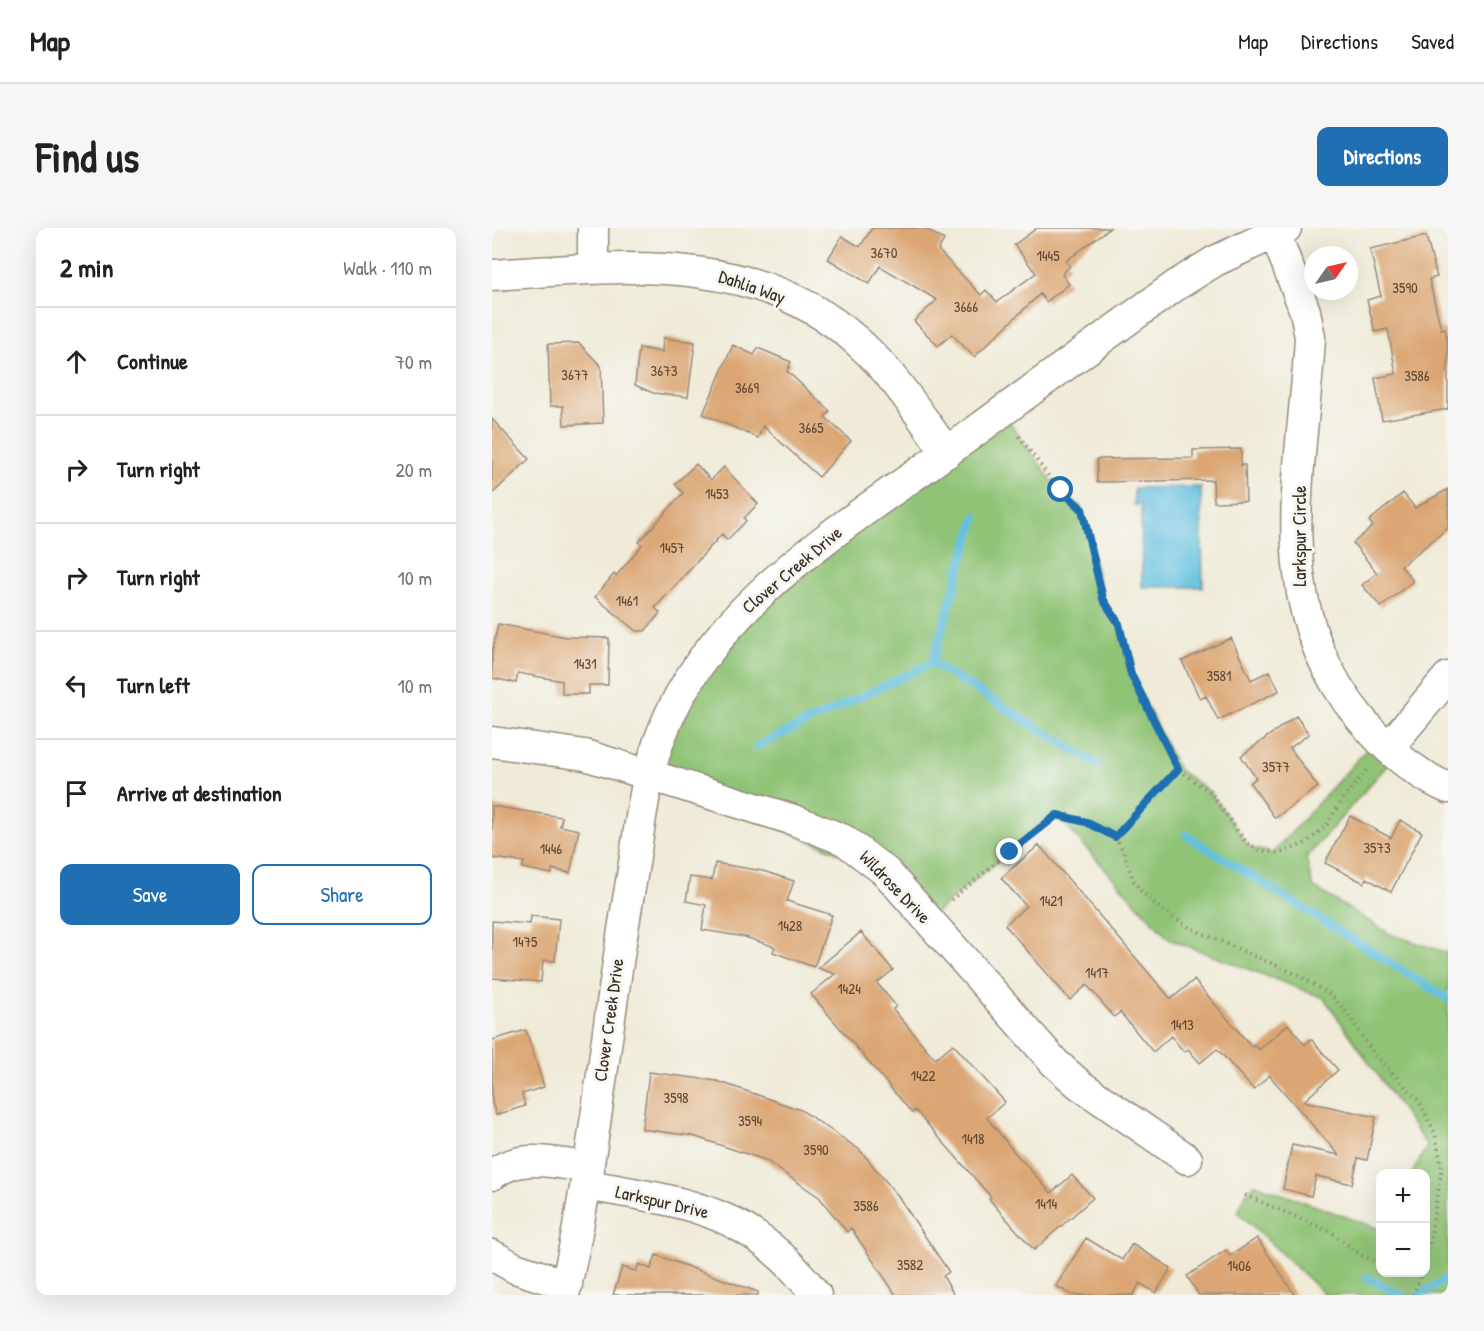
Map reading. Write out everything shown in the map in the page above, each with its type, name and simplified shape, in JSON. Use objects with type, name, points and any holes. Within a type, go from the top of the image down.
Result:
[{"type":"street","points":[[593,228],[593,269]]},
{"type":"street","name":"Clover Creek Drive","points":[[566,1290],[588,1177],[615,970],[649,775],[662,733],[685,687],[704,657],[741,612],[785,571],[1178,284],[1215,261],[1278,230]]},
{"type":"street","name":"Larkspur Circle","points":[[1278,230],[1305,311],[1310,337],[1297,510],[1301,599],[1311,636],[1329,672],[1380,756],[1421,773],[1448,788]]},
{"type":"street","name":"Dahlia Way","points":[[492,275],[593,269],[710,272],[762,287],[809,309],[852,336],[884,367],[947,453]]},
{"type":"street","points":[[1380,756],[1448,677]]},
{"type":"street","name":"Wildrose Drive","points":[[492,742],[585,754],[794,820],[856,847],[885,872],[1055,1064],[1080,1085],[1186,1160]]},
{"type":"street","name":"Larkspur Drive","points":[[492,1174],[509,1164],[528,1160],[669,1199],[729,1219],[781,1255],[816,1295]]},
{"type":"street","points":[[492,1255],[515,1268],[566,1290]]},
{"type":"path","points":[[1017,433],[1053,481],[1081,507],[1103,599],[1119,624],[1131,674],[1178,769],[1210,792],[1247,844],[1259,850],[1280,853],[1301,846],[1321,831],[1380,756]]},
{"type":"path","points":[[1115,837],[1178,769]]},
{"type":"path","points":[[948,903],[1054,816],[1064,816],[1086,822],[1115,837],[1133,880],[1150,901],[1176,921],[1298,975],[1331,995],[1374,1054],[1419,1101],[1435,1133],[1442,1168],[1430,1235]]},
{"type":"path","points":[[1245,1195],[1331,1232],[1361,1255],[1376,1262]]},
{"type":"path","points":[[1413,1295],[1422,1277]]},
{"type":"green space","points":[[1002,412],[1052,481],[1081,507],[1103,599],[1119,624],[1131,674],[1178,769],[1210,792],[1247,844],[1254,849],[1273,853],[1377,738],[1396,755],[1306,858],[1313,887],[1390,934],[1448,953],[1448,1295],[1325,1295],[1238,1212],[1245,1195],[1255,1184],[1376,1228],[1376,1277],[1430,1277],[1430,1169],[1414,1169],[1427,1146],[1324,998],[1169,939],[1057,816],[1046,821],[927,920],[886,872],[649,775],[704,657]]},
{"type":"water","points":[[1201,487],[1203,587],[1142,587],[1141,505],[1134,505],[1134,488]]},
{"type":"building","points":[[872,228],[924,228],[944,240],[938,250],[981,295],[986,290],[997,302],[1036,273],[1014,245],[1037,228],[1110,228],[1066,261],[1070,266],[1062,274],[1069,284],[1046,302],[1040,294],[974,357],[952,334],[938,346],[914,321],[937,300],[880,266],[869,284],[828,259],[842,236],[860,247]]},
{"type":"building","points":[[1426,236],[1437,277],[1429,279],[1441,329],[1445,328],[1448,347],[1448,409],[1382,420],[1375,378],[1396,374],[1388,329],[1375,332],[1367,300],[1381,296],[1370,249]]},
{"type":"building","points":[[663,338],[695,342],[688,397],[653,393],[635,385],[639,348],[662,352]]},
{"type":"building","points":[[579,343],[601,366],[603,423],[564,425],[563,406],[550,406],[548,344]]},
{"type":"building","points":[[733,345],[754,355],[758,348],[791,362],[787,371],[830,411],[825,417],[851,441],[819,477],[763,426],[758,438],[703,414]]},
{"type":"building","points":[[492,419],[529,459],[492,494]]},
{"type":"building","points":[[1241,449],[1241,465],[1245,465],[1246,501],[1214,502],[1213,480],[1097,482],[1097,459],[1193,458],[1193,450]]},
{"type":"building","points":[[696,464],[711,480],[724,467],[758,504],[744,518],[746,521],[727,540],[722,534],[655,608],[660,613],[645,631],[636,631],[595,597],[614,574],[616,576],[642,545],[639,542],[683,493],[675,484]]},
{"type":"building","points":[[1448,489],[1448,528],[1401,566],[1413,581],[1381,607],[1362,585],[1377,573],[1353,543],[1373,526],[1369,521],[1403,493],[1415,508]]},
{"type":"building","points":[[498,624],[566,637],[609,638],[608,685],[589,685],[589,694],[562,694],[562,681],[518,673],[516,683],[492,678],[492,653]]},
{"type":"building","points":[[1231,638],[1251,680],[1270,671],[1279,691],[1218,720],[1206,696],[1200,699],[1182,661]]},
{"type":"building","points":[[1296,716],[1309,734],[1290,748],[1318,787],[1275,818],[1250,783],[1256,778],[1241,756]]},
{"type":"building","points":[[492,806],[562,817],[560,826],[579,830],[570,873],[552,869],[552,874],[522,868],[524,862],[492,858]]},
{"type":"building","points":[[1350,816],[1391,838],[1400,820],[1422,832],[1391,892],[1366,878],[1364,883],[1325,863]]},
{"type":"building","points":[[1039,845],[1171,999],[1194,980],[1252,1047],[1254,1044],[1259,1050],[1288,1024],[1305,1045],[1311,1039],[1338,1070],[1304,1101],[1376,1117],[1367,1160],[1358,1158],[1352,1184],[1316,1176],[1311,1196],[1283,1189],[1292,1145],[1339,1155],[1269,1075],[1254,1090],[1217,1049],[1200,1063],[1188,1049],[1184,1052],[1171,1036],[1153,1052],[1120,1012],[1114,1017],[1087,985],[1070,1000],[1005,925],[1026,906],[1001,878]]},
{"type":"building","points":[[715,863],[763,871],[794,881],[787,901],[832,915],[814,967],[773,952],[775,947],[745,937],[702,930],[706,905],[686,901],[690,877],[712,880]]},
{"type":"building","points":[[531,916],[559,919],[555,961],[543,960],[541,982],[492,978],[492,921],[530,924]]},
{"type":"building","points":[[861,932],[893,970],[877,983],[896,1006],[893,1009],[935,1059],[953,1044],[1005,1102],[987,1118],[1016,1154],[1051,1193],[1072,1175],[1093,1198],[1034,1250],[989,1199],[991,1197],[915,1110],[912,1113],[811,994],[835,974],[818,968]]},
{"type":"building","points":[[526,1030],[544,1087],[522,1094],[525,1106],[496,1115],[492,1103],[492,1040]]},
{"type":"building","points":[[649,1072],[717,1081],[801,1110],[860,1150],[898,1196],[949,1272],[943,1276],[954,1295],[896,1295],[851,1228],[847,1232],[819,1197],[765,1160],[693,1136],[642,1129]]},
{"type":"building","points":[[1086,1238],[1122,1260],[1132,1244],[1171,1268],[1156,1293],[1140,1283],[1133,1295],[1072,1295],[1056,1286]]},
{"type":"building","points":[[1257,1238],[1295,1295],[1199,1295],[1187,1276],[1226,1250],[1230,1256]]},
{"type":"building","points":[[656,1255],[758,1292],[758,1295],[613,1295],[622,1267],[636,1271],[639,1264],[651,1269]]},
{"type":"waterway","points":[[757,746],[932,663],[976,516]]},
{"type":"waterway","points":[[932,663],[1098,765]]},
{"type":"waterway","points":[[1186,835],[1448,999]]},
{"type":"waterway","points":[[1367,1278],[1401,1295]]},
{"type":"waterway","points":[[1419,1295],[1448,1278]]},
{"type":"route","points":[[1010,852],[1046,821],[1057,815],[1086,822],[1115,837],[1178,769],[1131,674],[1121,629],[1103,599],[1082,509],[1061,490]]}]
